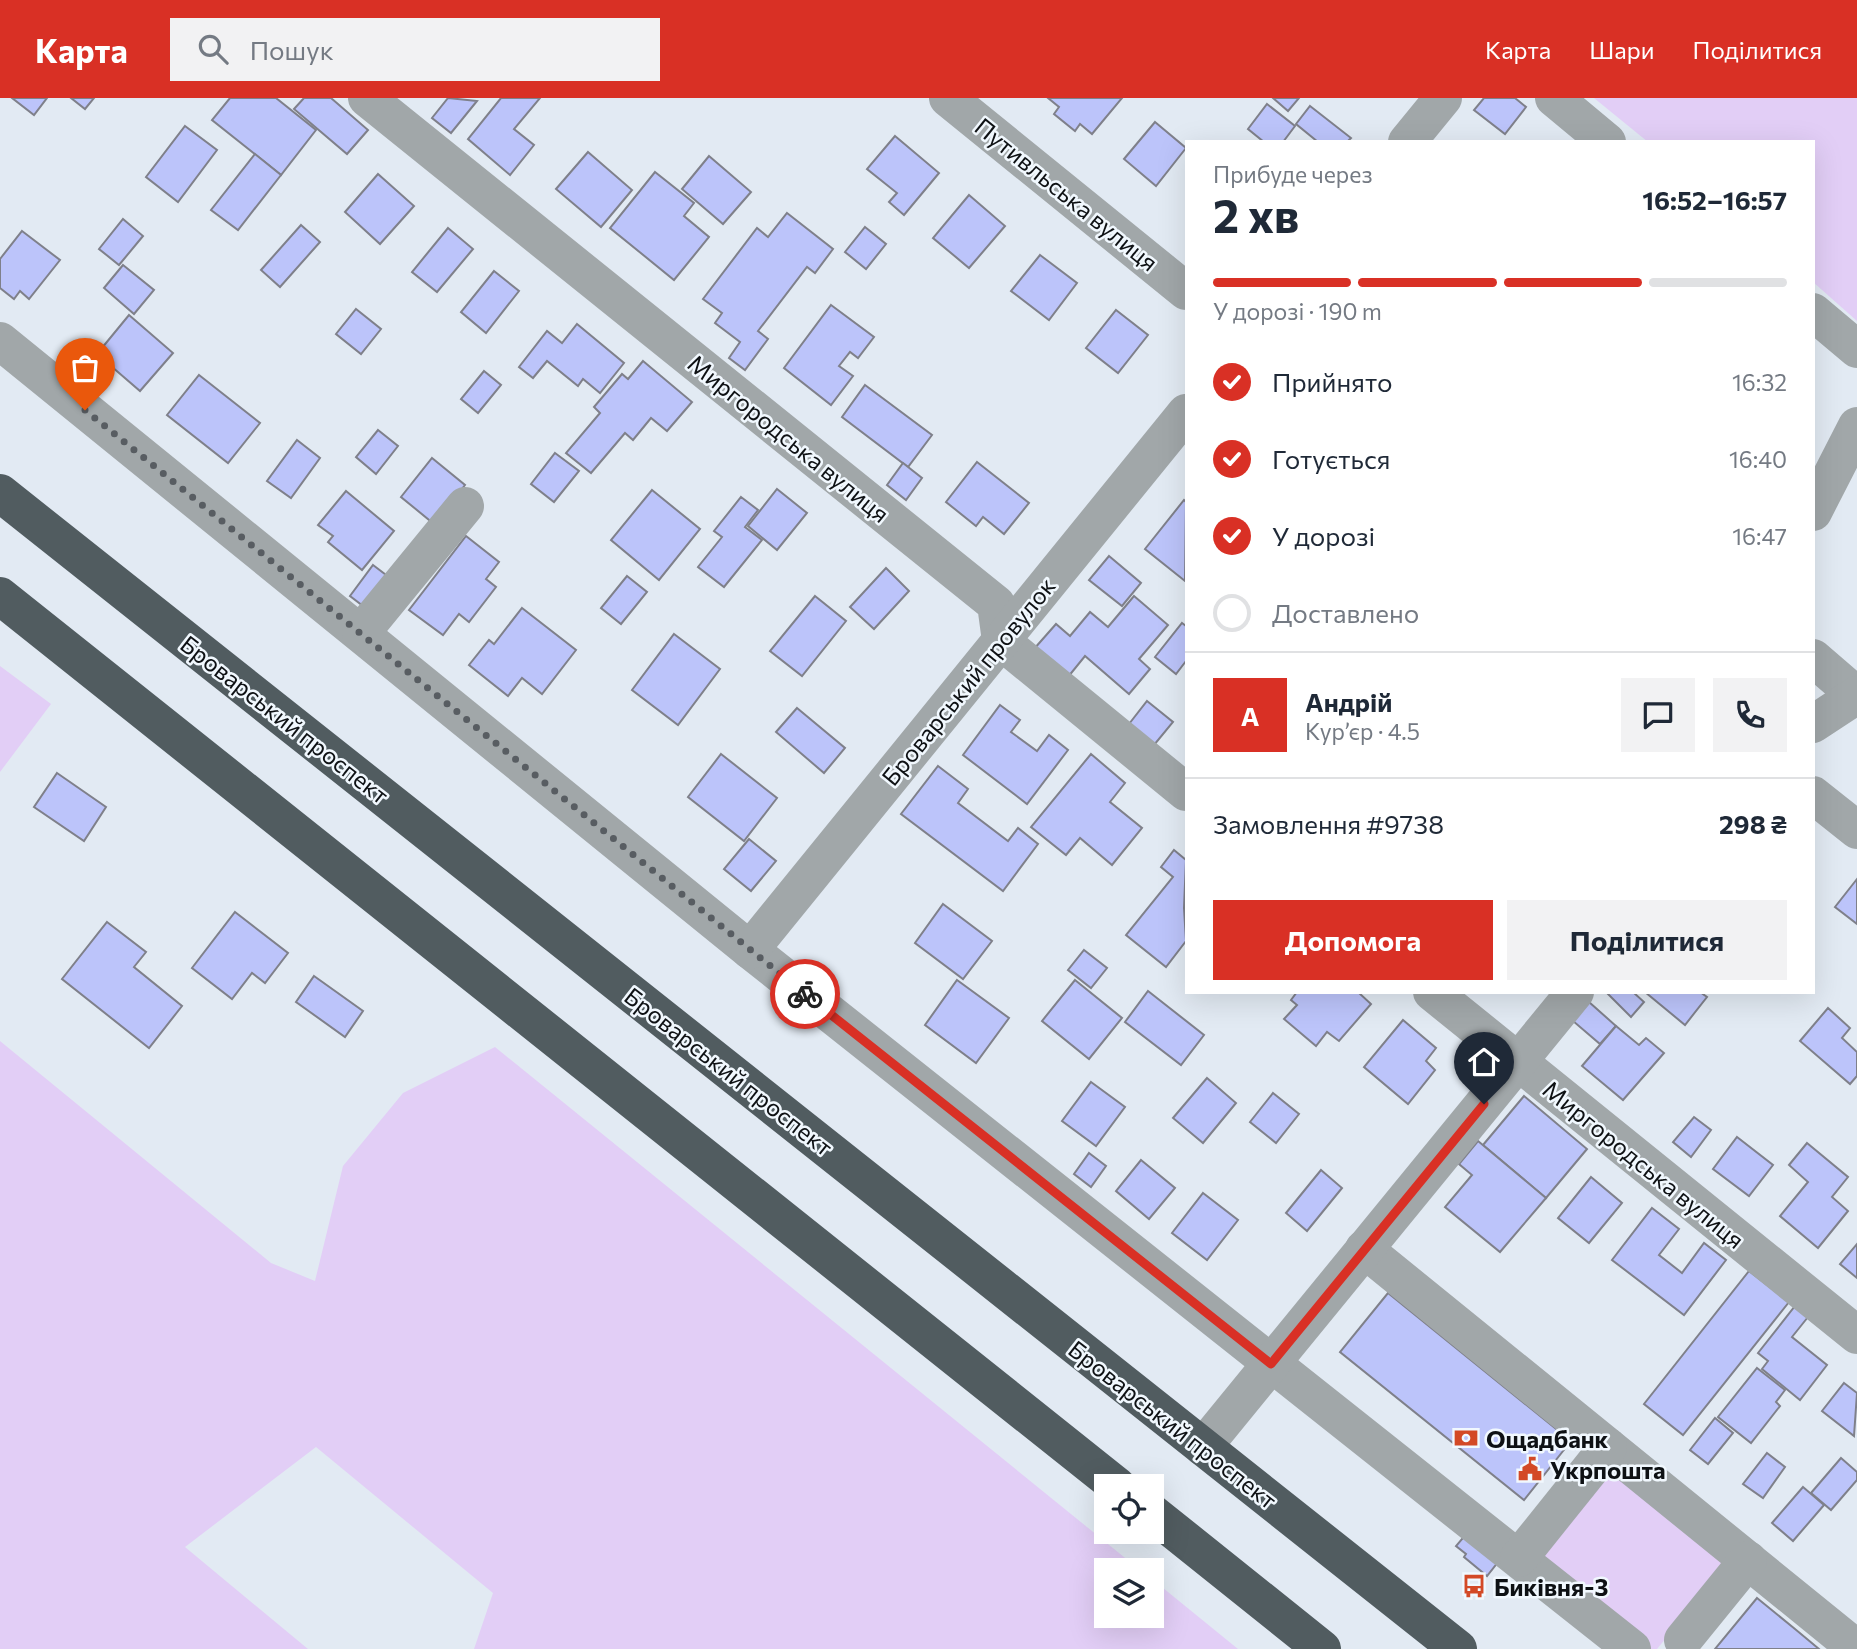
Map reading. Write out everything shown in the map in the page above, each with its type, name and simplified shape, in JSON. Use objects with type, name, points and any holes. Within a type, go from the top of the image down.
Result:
[{"type":"highway","name":"Броварський проспект","points":[[0,493],[1458,1649]]},
{"type":"highway","points":[[0,596],[1101,1474]]},
{"type":"highway","points":[[1164,1523],[1322,1649]]},
{"type":"street","name":"Миргородська вулиця","points":[[368,98],[996,604],[1001,641]]},
{"type":"street","name":"Путивльська вулиця","points":[[948,98],[1185,290]]},
{"type":"street","points":[[1409,140],[1443,98]]},
{"type":"street","points":[[1554,98],[1605,140]]},
{"type":"street","points":[[1815,314],[1857,349]]},
{"type":"street","points":[[0,341],[750,950],[1632,1649]]},
{"type":"street","name":"Броварський провулок","points":[[750,950],[1185,414]]},
{"type":"street","points":[[1815,508],[1857,426]]},
{"type":"street","points":[[360,634],[465,506]]},
{"type":"street","points":[[1001,641],[1185,791]]},
{"type":"street","points":[[1815,660],[1857,695],[1815,723]]},
{"type":"street","points":[[1815,797],[1857,830]]},
{"type":"street","name":"Миргородська вулиця","points":[[1434,994],[1857,1335]]},
{"type":"street","points":[[1203,1447],[1572,994]]},
{"type":"street","points":[[1364,1249],[1857,1649]]},
{"type":"street","points":[[1519,1558],[1608,1447]]},
{"type":"street","points":[[1683,1640],[1748,1560]]},
{"type":"shaded area","points":[[1594,98],[1857,98],[1857,321],[1815,284],[1815,140],[1646,140]]},
{"type":"shaded area","points":[[0,666],[51,704],[0,772]]},
{"type":"shaded area","points":[[0,1041],[271,1263],[315,1281],[343,1166],[403,1093],[495,1047],[1094,1533],[1094,1544],[1108,1544],[1125,1558],[1094,1558],[1094,1628],[1164,1628],[1164,1589],[1238,1649],[474,1649],[493,1593],[316,1447],[185,1547],[308,1649],[0,1649]]},
{"type":"shaded area","points":[[1613,1463],[1731,1559],[1657,1649],[1649,1649],[1536,1556]]},
{"type":"building","points":[[12,98],[47,98],[34,115]]},
{"type":"building","points":[[71,98],[94,98],[85,109]]},
{"type":"building","points":[[230,98],[276,98],[316,130],[281,175],[212,120]]},
{"type":"building","points":[[304,98],[331,98],[368,130],[347,154],[294,109]]},
{"type":"building","points":[[448,98],[477,101],[451,133],[432,118]]},
{"type":"building","points":[[501,98],[540,98],[514,129],[534,145],[510,175],[468,139]]},
{"type":"building","points":[[1048,98],[1122,98],[1092,134],[1080,124],[1075,131],[1054,114],[1059,107]]},
{"type":"building","points":[[1273,98],[1299,98],[1288,111]]},
{"type":"building","points":[[1484,98],[1515,98],[1526,107],[1505,134],[1474,110]]},
{"type":"building","points":[[1267,104],[1295,126],[1284,140],[1262,140],[1248,129]]},
{"type":"building","points":[[1310,106],[1351,138],[1316,140],[1296,124]]},
{"type":"building","points":[[1155,122],[1185,147],[1156,186],[1124,159]]},
{"type":"building","points":[[185,126],[217,150],[178,202],[146,177]]},
{"type":"building","points":[[895,136],[939,173],[904,215],[889,202],[897,193],[867,169]]},
{"type":"building","points":[[588,152],[632,190],[601,227],[556,189]]},
{"type":"building","points":[[255,154],[281,175],[238,230],[211,210]]},
{"type":"building","points":[[709,156],[751,192],[723,224],[682,189]]},
{"type":"building","points":[[655,172],[694,203],[684,216],[709,237],[674,280],[610,228]]},
{"type":"building","points":[[378,174],[414,206],[380,244],[345,212]]},
{"type":"building","points":[[969,195],[1005,226],[969,268],[933,238]]},
{"type":"building","points":[[787,213],[833,249],[815,273],[807,267],[758,331],[768,339],[745,370],[729,358],[740,342],[715,323],[722,313],[703,299],[757,228],[768,237]]},
{"type":"building","points":[[123,219],[143,236],[119,265],[99,249]]},
{"type":"building","points":[[301,225],[320,242],[280,287],[261,270]]},
{"type":"building","points":[[865,227],[886,244],[866,269],[845,252]]},
{"type":"building","points":[[448,228],[473,249],[437,292],[412,272]]},
{"type":"building","points":[[22,231],[60,260],[29,299],[20,291],[14,299],[0,288],[0,259]]},
{"type":"building","points":[[1040,255],[1077,283],[1049,320],[1011,291]]},
{"type":"building","points":[[123,265],[154,290],[134,314],[104,288]]},
{"type":"building","points":[[494,271],[519,291],[486,333],[461,312]]},
{"type":"building","points":[[831,305],[874,337],[858,358],[850,352],[839,366],[853,376],[831,405],[784,368]]},
{"type":"building","points":[[356,309],[381,329],[361,354],[336,334]]},
{"type":"building","points":[[1116,310],[1148,335],[1118,373],[1086,348]]},
{"type":"building","points":[[129,315],[173,353],[140,391],[97,354]]},
{"type":"building","points":[[577,324],[624,363],[600,393],[583,379],[578,386],[547,361],[533,378],[519,367],[547,331],[562,343]]},
{"type":"building","points":[[643,361],[692,402],[667,431],[651,418],[633,440],[625,433],[591,473],[566,453],[600,413],[594,407],[622,374],[628,379]]},
{"type":"building","points":[[484,371],[501,385],[478,413],[461,399]]},
{"type":"building","points":[[199,375],[260,423],[228,463],[167,415]]},
{"type":"building","points":[[865,385],[932,435],[908,467],[842,417]]},
{"type":"building","points":[[378,430],[398,446],[376,474],[356,457]]},
{"type":"building","points":[[297,440],[320,458],[291,498],[267,481]]},
{"type":"building","points":[[555,453],[579,471],[554,502],[531,484]]},
{"type":"building","points":[[432,458],[465,485],[434,524],[401,497]]},
{"type":"building","points":[[977,462],[1029,503],[1004,534],[983,517],[976,526],[946,502]]},
{"type":"building","points":[[903,463],[922,478],[906,500],[887,485]]},
{"type":"building","points":[[777,489],[807,513],[777,550],[748,526]]},
{"type":"building","points":[[652,490],[700,529],[659,580],[611,540]]},
{"type":"building","points":[[346,491],[394,531],[362,570],[328,542],[333,536],[318,525]]},
{"type":"building","points":[[741,497],[758,510],[745,527],[762,540],[724,587],[698,567],[722,537],[714,531]]},
{"type":"building","points":[[1184,500],[1185,581],[1145,549]]},
{"type":"building","points":[[466,536],[499,562],[486,579],[496,587],[469,622],[459,614],[443,635],[409,610]]},
{"type":"building","points":[[1109,556],[1141,583],[1122,606],[1089,580]]},
{"type":"building","points":[[373,565],[390,578],[367,609],[350,596]]},
{"type":"building","points":[[886,568],[909,591],[874,629],[850,607]]},
{"type":"building","points":[[627,576],[647,592],[621,624],[601,608]]},
{"type":"building","points":[[815,596],[846,621],[802,676],[770,651]]},
{"type":"building","points":[[1134,596],[1168,625],[1139,659],[1150,669],[1129,694],[1085,656],[1068,677],[1034,649],[1056,624],[1070,636],[1090,612],[1108,627]]},
{"type":"building","points":[[522,608],[576,650],[542,694],[522,678],[508,696],[469,665],[489,640],[494,644]]},
{"type":"building","points":[[1182,623],[1185,625],[1185,662],[1176,674],[1155,657]]},
{"type":"building","points":[[674,634],[720,669],[678,725],[632,690]]},
{"type":"building","points":[[1147,701],[1173,722],[1154,745],[1129,724]]},
{"type":"building","points":[[1000,705],[1020,720],[1011,732],[1037,751],[1049,735],[1068,750],[1027,804],[963,755]]},
{"type":"building","points":[[797,708],[845,748],[824,773],[776,732]]},
{"type":"building","points":[[721,754],[777,798],[744,841],[688,797]]},
{"type":"building","points":[[1091,754],[1125,783],[1110,802],[1142,828],[1112,865],[1080,838],[1066,855],[1031,827]]},
{"type":"building","points":[[938,766],[968,789],[958,803],[1008,841],[1018,828],[1038,844],[1003,891],[901,814]]},
{"type":"building","points":[[57,773],[106,807],[84,841],[34,807]]},
{"type":"building","points":[[749,839],[776,861],[751,891],[724,869]]},
{"type":"building","points":[[1174,850],[1185,859],[1185,942],[1166,967],[1126,935],[1173,877],[1161,867]]},
{"type":"building","points":[[1857,879],[1857,924],[1835,907]]},
{"type":"building","points":[[943,904],[992,941],[963,979],[915,943]]},
{"type":"building","points":[[235,912],[288,953],[265,983],[252,973],[232,999],[192,968]]},
{"type":"building","points":[[107,922],[146,952],[134,967],[182,1006],[149,1048],[62,979]]},
{"type":"building","points":[[1084,950],[1107,968],[1091,988],[1068,970]]},
{"type":"building","points":[[314,976],[363,1011],[345,1037],[296,1002]]},
{"type":"building","points":[[957,980],[1009,1018],[976,1063],[925,1025]]},
{"type":"building","points":[[1075,980],[1122,1018],[1089,1059],[1042,1021]]},
{"type":"building","points":[[1148,991],[1204,1035],[1181,1065],[1125,1022]]},
{"type":"building","points":[[1296,994],[1360,994],[1371,1004],[1339,1041],[1327,1032],[1316,1046],[1284,1019],[1297,1005],[1291,1000]]},
{"type":"building","points":[[1608,994],[1635,994],[1644,1002],[1631,1017]]},
{"type":"building","points":[[1647,994],[1703,994],[1707,997],[1685,1025]]},
{"type":"building","points":[[1589,1002],[1616,1026],[1600,1044],[1573,1021]]},
{"type":"building","points":[[1828,1008],[1850,1028],[1842,1038],[1857,1052],[1857,1076],[1850,1084],[1800,1041]]},
{"type":"building","points":[[1403,1020],[1436,1048],[1426,1061],[1435,1070],[1408,1104],[1364,1067]]},
{"type":"building","points":[[1616,1026],[1639,1045],[1646,1038],[1664,1053],[1623,1100],[1582,1066]]},
{"type":"building","points":[[1207,1078],[1236,1103],[1203,1143],[1173,1118]]},
{"type":"building","points":[[1091,1082],[1125,1107],[1096,1146],[1062,1121]]},
{"type":"building","points":[[1273,1093],[1299,1114],[1276,1143],[1250,1122]]},
{"type":"building","points":[[1524,1096],[1587,1149],[1546,1198],[1483,1145]]},
{"type":"building","points":[[1694,1117],[1711,1130],[1691,1157],[1673,1142]]},
{"type":"building","points":[[1737,1137],[1773,1165],[1749,1196],[1713,1169]]},
{"type":"building","points":[[1478,1141],[1546,1198],[1500,1252],[1445,1207],[1472,1175],[1459,1164]]},
{"type":"building","points":[[1807,1143],[1848,1177],[1832,1197],[1848,1211],[1818,1248],[1780,1216],[1808,1182],[1789,1165]]},
{"type":"building","points":[[1089,1153],[1106,1166],[1091,1187],[1074,1174]]},
{"type":"building","points":[[1141,1160],[1175,1188],[1149,1219],[1116,1191]]},
{"type":"building","points":[[1321,1170],[1342,1188],[1307,1231],[1286,1213]]},
{"type":"building","points":[[1591,1177],[1622,1203],[1589,1243],[1558,1218]]},
{"type":"building","points":[[1203,1193],[1238,1220],[1207,1260],[1172,1233]]},
{"type":"building","points":[[1652,1208],[1679,1229],[1659,1255],[1682,1273],[1704,1243],[1726,1260],[1684,1315],[1612,1260]]},
{"type":"building","points":[[1857,1244],[1857,1278],[1840,1264]]},
{"type":"building","points":[[1749,1271],[1789,1302],[1683,1435],[1644,1404]]},
{"type":"building","points":[[1388,1293],[1571,1441],[1524,1500],[1340,1352]]},
{"type":"building","points":[[1795,1306],[1808,1317],[1792,1337],[1827,1365],[1800,1400],[1762,1369],[1768,1361],[1758,1353]]},
{"type":"building","points":[[1757,1368],[1785,1390],[1776,1402],[1780,1406],[1751,1443],[1718,1417]]},
{"type":"building","points":[[1844,1383],[1857,1393],[1854,1436],[1822,1411]]},
{"type":"building","points":[[1715,1418],[1733,1433],[1708,1464],[1690,1450]]},
{"type":"building","points":[[1767,1453],[1785,1467],[1763,1498],[1743,1484]]},
{"type":"building","points":[[1841,1458],[1857,1472],[1857,1480],[1831,1510],[1811,1493]]},
{"type":"building","points":[[1803,1487],[1824,1505],[1793,1541],[1772,1523]]},
{"type":"building","points":[[1467,1533],[1502,1557],[1487,1576],[1464,1557],[1466,1554],[1456,1546]]},
{"type":"building","points":[[1757,1598],[1795,1629],[1819,1649],[1715,1649]]},
{"type":"way so far","points":[[85,410],[805,994]]},
{"type":"place","name":"Ощадбанк","points":[[1466,1438]]},
{"type":"place","name":"Укрпошта","points":[[1530,1469]]},
{"type":"place","name":"Бикiвня-3","points":[[1474,1586]]},
{"type":"route","points":[[805,994],[1271,1364],[1484,1104]]}]
